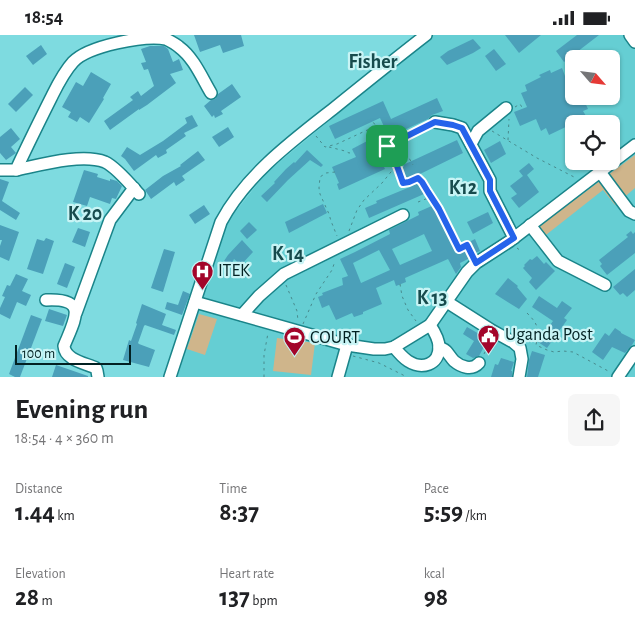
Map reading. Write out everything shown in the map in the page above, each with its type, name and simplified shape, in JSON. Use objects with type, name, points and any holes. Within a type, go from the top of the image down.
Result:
[{"type":"street","points":[[170,377],[221,222],[228,210],[246,186],[270,162],[426,35]]},
{"type":"street","points":[[630,35],[635,42]]},
{"type":"street","points":[[16,170],[39,120],[66,70],[80,56],[96,48],[134,39],[156,37],[166,39],[188,55],[211,93]]},
{"type":"street","points":[[471,144],[478,131],[509,112]]},
{"type":"street","points":[[435,122],[462,128],[490,180],[490,191],[514,238]]},
{"type":"street","points":[[195,302],[300,331],[346,349],[386,349],[394,347],[426,328],[476,263],[514,238],[635,145]]},
{"type":"street","points":[[0,170],[16,170],[74,159],[90,159],[105,162],[116,170],[136,191],[110,220],[64,346],[64,350],[70,357],[96,368],[98,377]]},
{"type":"street","points":[[600,172],[629,211],[635,214]]},
{"type":"street","points":[[242,315],[258,296],[284,273],[341,243],[403,215]]},
{"type":"street","points":[[530,225],[558,261],[604,285]]},
{"type":"street","points":[[46,300],[59,300],[70,303],[74,305],[76,313]]},
{"type":"street","points":[[447,302],[520,348],[522,359],[519,377]]},
{"type":"street","points":[[394,347],[409,362],[424,366],[429,365],[438,355],[439,347],[436,336],[426,328]]},
{"type":"street","points":[[439,347],[461,365],[471,368],[476,367],[479,363]]},
{"type":"street","points":[[338,377],[346,349]]},
{"type":"street","points":[[618,377],[635,352]]},
{"type":"path","points":[[508,141],[509,112],[520,105],[523,109]]},
{"type":"path","points":[[373,122],[397,166],[403,183],[418,178],[422,182],[439,209],[459,249],[467,245],[476,263]]},
{"type":"path","points":[[377,150],[435,122]]},
{"type":"path","points":[[328,146],[337,144],[376,126]]},
{"type":"path","points":[[484,126],[536,158],[586,183]]},
{"type":"path","points":[[311,127],[325,147],[328,146],[349,153],[354,152]]},
{"type":"path","points":[[374,144],[376,146],[384,142]]},
{"type":"path","points":[[300,331],[316,294],[332,270],[341,243],[330,221],[319,188],[320,177],[326,173],[335,172]]},
{"type":"path","points":[[418,202],[431,197]]},
{"type":"path","points":[[400,284],[402,296],[408,310],[426,328]]},
{"type":"path","points":[[527,313],[535,321],[538,331],[536,345],[547,351],[572,352],[618,377]]},
{"type":"path","points":[[264,377],[266,338],[271,323]]},
{"type":"path","points":[[479,363],[493,331]]},
{"type":"path","points":[[346,349],[380,363],[403,377],[407,377]]},
{"type":"shaded area","points":[[433,35],[635,35],[635,377],[177,377],[228,221],[266,173]]},
{"type":"shaded area","points":[[635,155],[635,188],[615,205],[603,190],[537,242],[530,233],[615,170],[620,170],[620,166]]},
{"type":"shaded area","points":[[199,314],[217,319],[205,355],[187,349]]},
{"type":"shaded area","name":"COURT","points":[[277,338],[315,343],[311,375],[273,371]]},
{"type":"building","points":[[194,35],[241,35],[244,46],[223,53],[220,45],[200,52]]},
{"type":"building","points":[[505,35],[541,35],[519,53]]},
{"type":"building","points":[[577,35],[599,35],[580,50],[565,50],[564,62],[556,51]]},
{"type":"building","points":[[473,39],[481,48],[473,53],[447,65],[440,57],[448,51]]},
{"type":"building","points":[[41,45],[47,54],[33,65],[26,56]]},
{"type":"building","points":[[150,46],[164,46],[168,49],[173,62],[179,59],[183,70],[170,74],[176,83],[110,130],[104,121],[133,100],[130,97],[138,91],[141,96],[154,86],[148,69],[144,70],[141,63],[146,62],[141,49]]},
{"type":"building","points":[[494,49],[506,64],[496,71],[485,56]]},
{"type":"building","points":[[562,68],[565,76],[565,105],[586,105],[588,109],[583,111],[585,115],[565,115],[565,127],[549,135],[546,128],[541,131],[536,119],[520,126],[514,112],[527,107],[521,93],[527,91],[525,85],[541,77],[539,75],[550,70],[551,73]]},
{"type":"building","points":[[91,72],[111,84],[89,123],[80,117],[77,122],[68,117],[71,112],[62,107],[76,82],[83,86]]},
{"type":"building","points":[[232,84],[241,97],[221,111],[223,114],[215,118],[214,115],[212,117],[204,106]]},
{"type":"building","points":[[25,87],[33,95],[16,112],[8,104]]},
{"type":"building","points":[[437,98],[443,111],[389,137],[380,118],[335,139],[329,126],[383,101],[391,119]]},
{"type":"building","points":[[192,115],[198,126],[184,133],[186,136],[166,150],[167,153],[158,158],[156,155],[134,171],[121,156],[127,147],[140,155],[187,123],[185,118]]},
{"type":"building","points":[[228,127],[234,137],[219,147],[212,137]]},
{"type":"building","points":[[11,128],[20,139],[11,147],[16,153],[6,160],[0,153],[0,137]]},
{"type":"building","points":[[371,139],[385,169],[339,190],[337,184],[339,183],[332,167],[356,157],[352,149]]},
{"type":"building","points":[[457,140],[463,153],[418,175],[424,194],[369,218],[365,208],[377,203],[376,201],[410,187],[402,168],[403,165]]},
{"type":"building","points":[[500,141],[506,154],[491,163],[484,150]]},
{"type":"building","points":[[307,150],[323,165],[321,167],[310,160],[267,202],[261,196]]},
{"type":"building","points":[[198,151],[205,160],[182,176],[185,180],[176,186],[174,182],[151,199],[145,190],[163,176],[181,166]]},
{"type":"building","points":[[529,163],[534,169],[527,175],[539,192],[519,208],[511,198],[517,194],[510,186],[523,176],[519,171]]},
{"type":"building","points":[[84,170],[98,174],[97,177],[117,181],[122,186],[116,199],[112,198],[110,204],[90,197],[87,206],[73,202]]},
{"type":"building","points":[[0,179],[9,182],[2,201],[20,213],[16,220],[0,210]]},
{"type":"building","points":[[323,204],[327,213],[289,233],[285,222]]},
{"type":"building","points":[[204,205],[210,214],[195,224],[189,215]]},
{"type":"building","points":[[434,205],[456,253],[471,246],[469,242],[475,239],[480,251],[470,255],[471,258],[460,263],[461,267],[456,274],[448,259],[405,278],[406,282],[396,286],[394,280],[376,288],[382,304],[363,312],[363,314],[354,317],[352,313],[336,320],[329,305],[322,308],[318,297],[323,295],[322,293],[343,285],[342,278],[348,276],[340,259],[390,234],[389,230],[419,215],[418,212]],"holes":[[[424,234],[432,251],[400,265],[392,249]],[[379,250],[390,270],[361,283],[353,263]]]},
{"type":"building","points":[[488,212],[493,223],[473,234],[467,222]]},
{"type":"building","points":[[249,222],[257,230],[247,239],[240,231]]},
{"type":"building","points":[[0,225],[19,232],[9,261],[0,257],[2,240],[0,240]]},
{"type":"building","points":[[78,228],[90,232],[85,247],[72,242]]},
{"type":"building","points":[[631,231],[633,234],[635,232],[635,253],[607,275],[600,266],[602,264],[599,260],[628,237],[626,235]]},
{"type":"building","points":[[46,238],[54,241],[43,274],[27,269],[37,239],[44,241]]},
{"type":"building","points":[[242,240],[253,252],[241,265],[234,259],[231,265],[224,261],[228,255]]},
{"type":"building","points":[[164,249],[175,252],[163,292],[151,288]]},
{"type":"building","points":[[537,256],[544,264],[546,262],[555,271],[536,290],[529,282],[532,278],[523,268],[530,259],[532,260]]},
{"type":"building","points":[[65,263],[75,267],[67,288],[57,284]]},
{"type":"building","points":[[635,269],[635,290],[627,297],[623,293],[620,295],[613,287]]},
{"type":"building","points":[[16,274],[28,279],[22,291],[31,295],[26,306],[17,302],[10,319],[0,314],[0,308],[5,297],[2,296],[7,285],[10,286]]},
{"type":"building","points":[[508,278],[518,286],[527,299],[519,309],[495,294]]},
{"type":"building","points":[[183,291],[190,294],[182,315],[165,309],[167,302],[178,305]]},
{"type":"building","points":[[539,296],[557,308],[562,301],[572,308],[564,318],[567,320],[547,348],[538,342],[553,321],[532,307]]},
{"type":"building","points":[[142,304],[166,314],[162,325],[176,330],[174,335],[144,326],[138,343],[155,350],[149,367],[123,360],[129,340],[131,341],[137,324]]},
{"type":"building","points":[[49,309],[67,315],[63,326],[45,321]]},
{"type":"building","points":[[31,315],[42,319],[20,377],[15,377],[9,374]]},
{"type":"building","points":[[467,327],[488,339],[479,356],[473,358],[466,354],[474,341],[463,334]]},
{"type":"building","points":[[615,328],[635,340],[625,353],[612,347],[603,360],[592,352],[605,333],[609,336]]},
{"type":"building","points":[[532,351],[545,355],[538,377],[527,377]]},
{"type":"building","points":[[501,358],[514,362],[511,371],[512,377],[491,377],[495,364],[498,365]]},
{"type":"building","points":[[56,365],[88,376],[88,377],[52,377]]},
{"type":"place","name":"ITEK","points":[[202,290]]},
{"type":"place","name":"Uganda Post","points":[[489,354]]},
{"type":"place","name":"COURT","points":[[294,357]]},
{"type":"district","name":"Fisher","points":[[373,62]]},
{"type":"district","name":"K12","points":[[463,188]]},
{"type":"district","name":"K 20","points":[[85,214]]},
{"type":"district","name":"K 14","points":[[288,254]]},
{"type":"district","name":"K 13","points":[[432,298]]},
{"type":"route","points":[[435,122],[462,128],[490,180],[490,191],[514,238],[476,263],[467,245],[459,249],[439,209],[422,182],[418,178],[403,183],[387,146],[435,122]]}]
